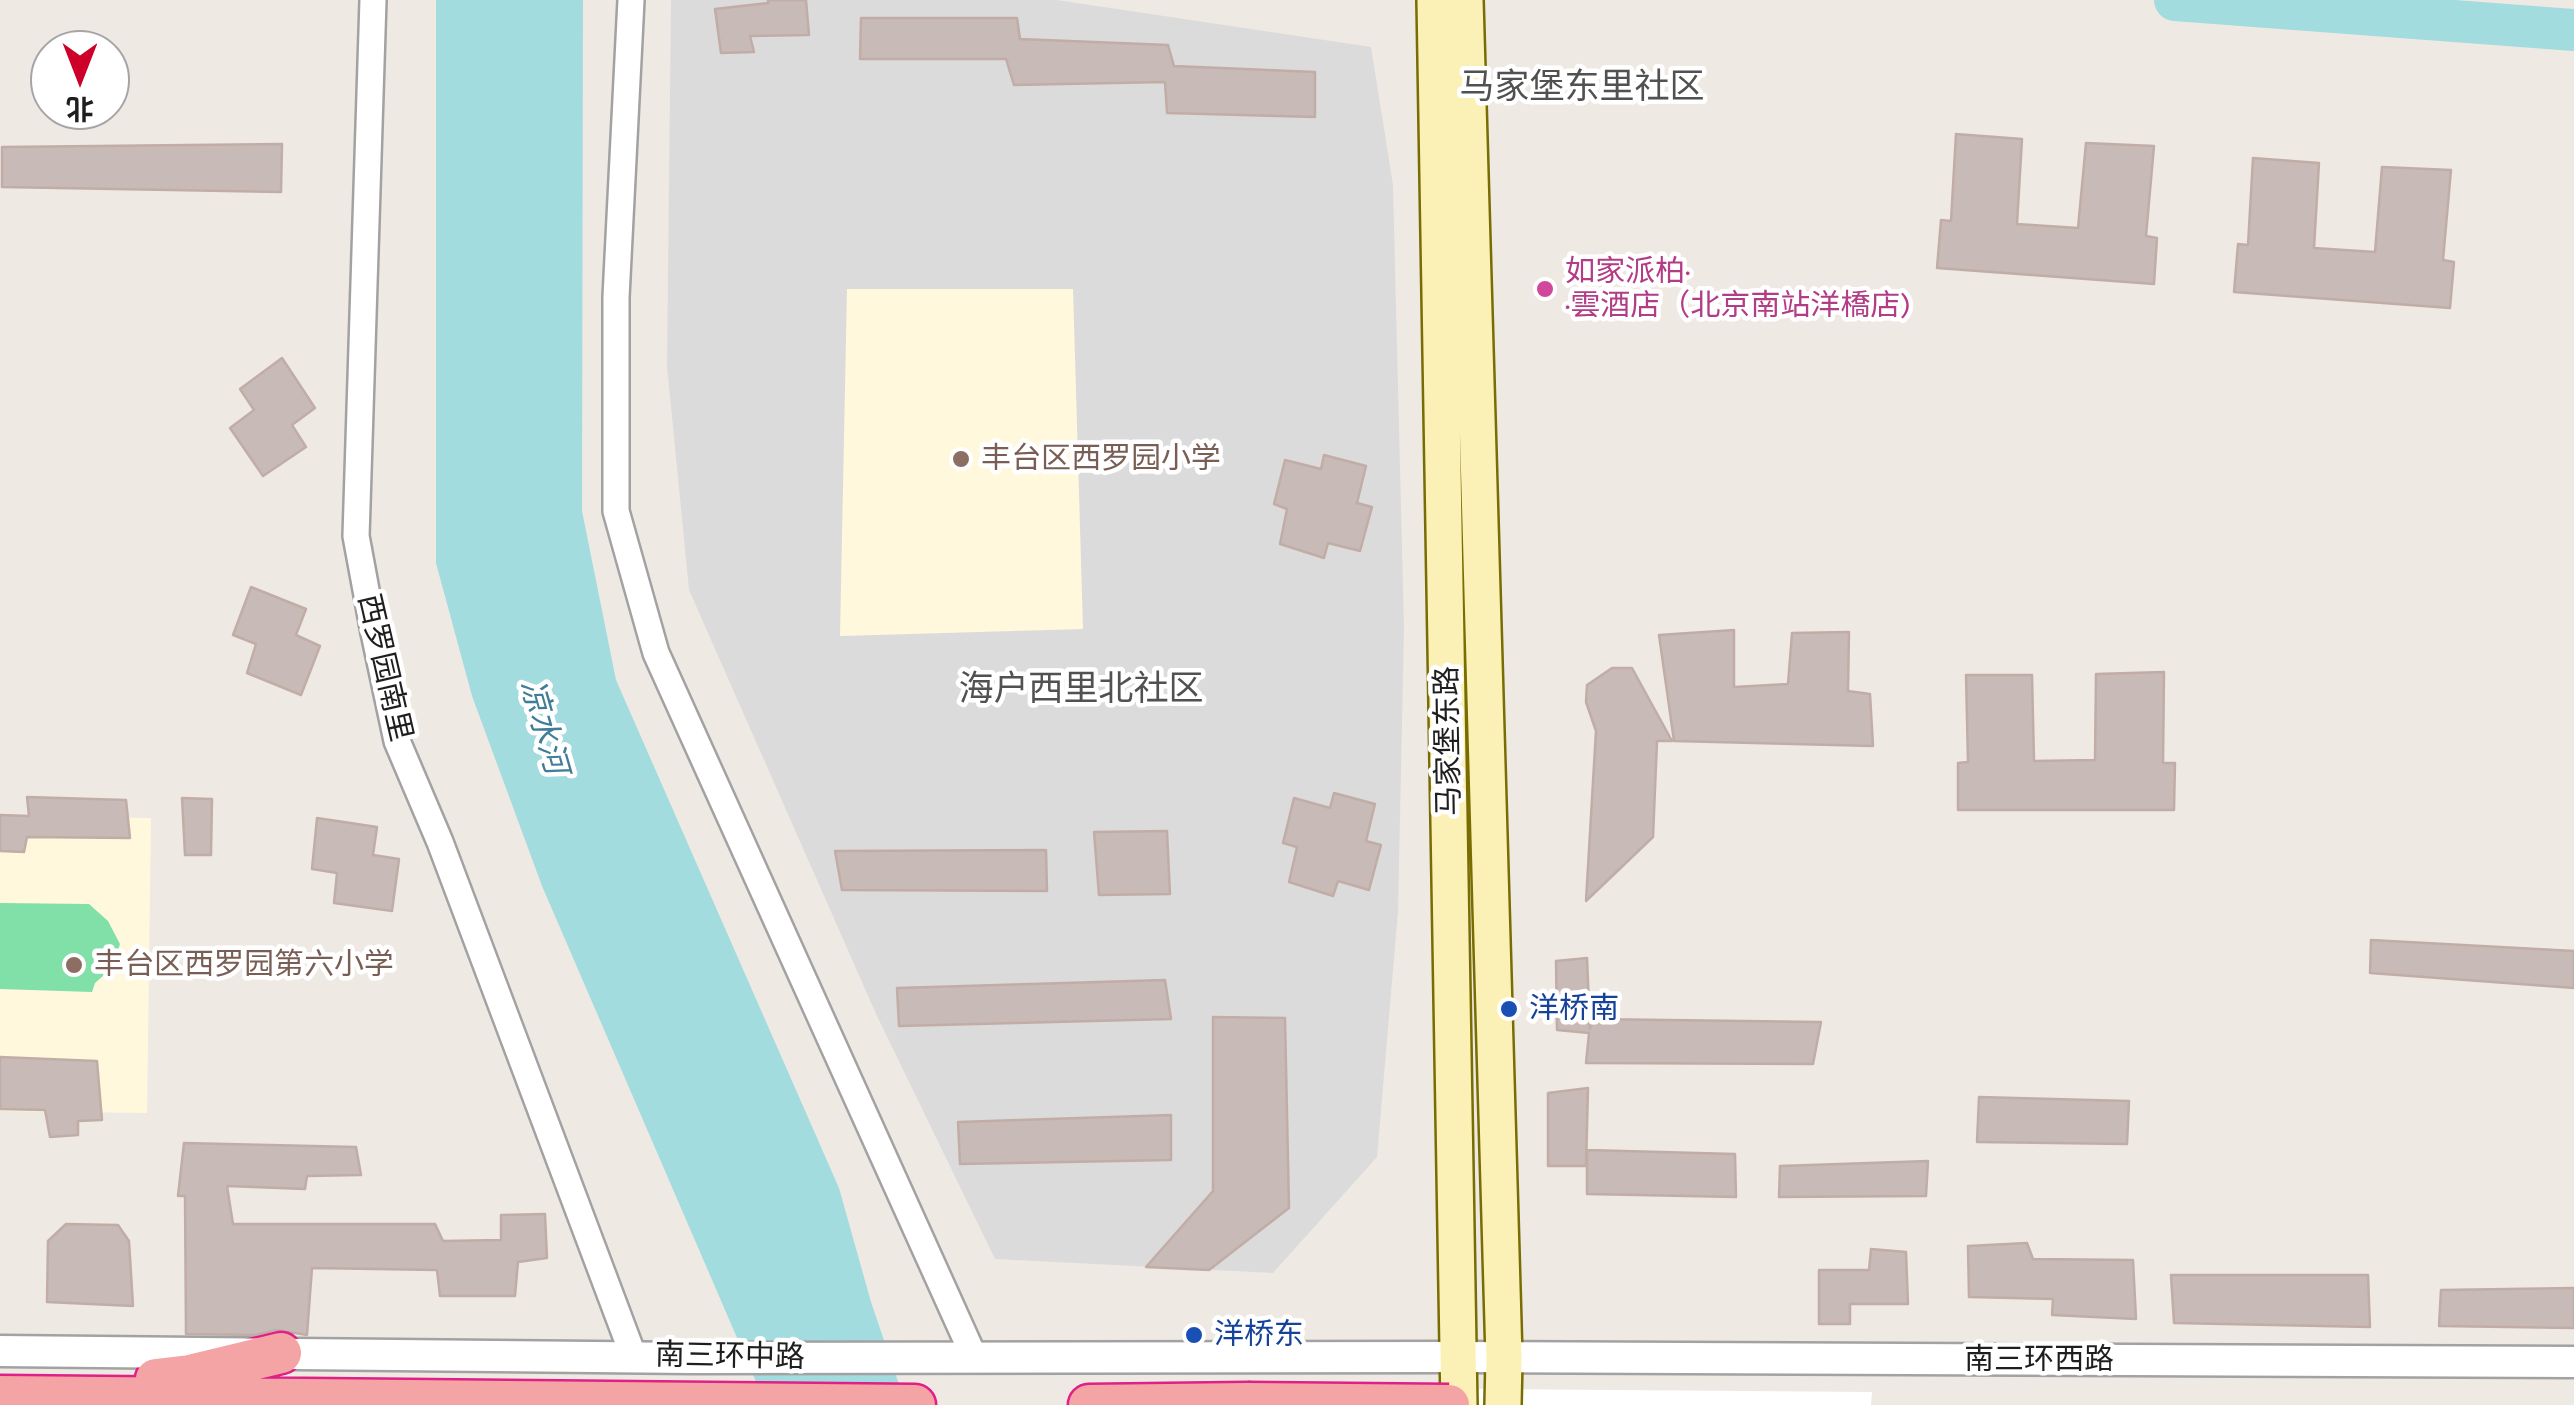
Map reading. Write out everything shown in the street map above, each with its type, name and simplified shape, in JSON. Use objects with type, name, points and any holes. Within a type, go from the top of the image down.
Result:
[{"type":"highway","points":[[69,1397],[281,1352]]},
{"type":"highway","points":[[0,1396],[914,1405]]},
{"type":"highway","points":[[1089,1405],[1449,1405]]},
{"type":"main road","points":[[1435,0],[1452,82]]},
{"type":"main road","points":[[1452,82],[1465,0]]},
{"type":"main road","name":"马家堡东路","points":[[1452,82],[1459,1405]]},
{"type":"main road","name":"马家堡东路","points":[[1452,82],[1503,1405]]},
{"type":"street","name":"西罗园南里","points":[[373,0],[356,536],[374,633],[397,740],[440,842],[632,1355]]},
{"type":"street","points":[[631,0],[616,297],[616,512],[656,653],[975,1359]]},
{"type":"street","name":"南三环中路","points":[[0,1350],[692,1358],[1460,1357]]},
{"type":"street","points":[[1294,1357],[1294,1405]]},
{"type":"street","name":"南三环西路","points":[[1460,1357],[2574,1362]]},
{"type":"shaded area","name":"海户西里北社区","points":[[671,0],[1057,0],[1371,47],[1393,185],[1404,628],[1398,912],[1377,1157],[1273,1273],[995,1259],[877,1016],[689,590],[667,366]]},
{"type":"shaded area","name":"丰台区西罗园小学","points":[[847,289],[1073,289],[1083,629],[840,636]]},
{"type":"shaded area","name":"丰台区西罗园第六小学","points":[[0,816],[151,818],[147,1113],[0,1111]]},
{"type":"green space","points":[[0,903],[89,904],[108,921],[120,944],[112,968],[95,983],[92,992],[0,989]]},
{"type":"water","name":"凉水河","points":[[436,0],[583,0],[582,511],[616,680],[839,1188],[871,1302],[906,1405],[766,1405],[542,886],[472,696],[436,563]]},
{"type":"pier","points":[[1229,1387],[1872,1392],[1871,1405],[1228,1405]]},
{"type":"building","points":[[768,0],[806,0],[809,35],[750,36],[754,52],[721,53],[715,9]]},
{"type":"building","points":[[861,18],[1017,18],[1020,39],[1168,45],[1174,66],[1315,72],[1315,117],[1167,113],[1165,82],[1014,85],[1006,59],[860,59]]},
{"type":"building","points":[[1956,134],[2022,139],[2017,224],[2078,228],[2086,143],[2154,146],[2146,236],[2157,238],[2154,284],[1937,268],[1941,220],[1951,221]]},
{"type":"building","points":[[282,144],[281,192],[2,187],[2,147]]},
{"type":"building","points":[[2253,158],[2319,163],[2314,248],[2375,252],[2382,167],[2451,170],[2443,260],[2454,262],[2450,308],[2234,292],[2238,244],[2248,245]]},
{"type":"building","points":[[282,358],[315,408],[292,425],[306,447],[263,476],[230,428],[254,410],[240,389]]},
{"type":"building","points":[[1324,455],[1366,466],[1357,503],[1372,507],[1360,551],[1328,543],[1324,558],[1280,544],[1287,509],[1274,504],[1285,460],[1321,469]]},
{"type":"building","points":[[251,587],[306,609],[296,635],[320,646],[301,695],[247,673],[256,644],[233,635]]},
{"type":"building","points":[[1734,630],[1734,687],[1788,684],[1792,633],[1849,632],[1848,691],[1870,694],[1873,746],[1674,741],[1659,635]]},
{"type":"building","points":[[1612,668],[1632,668],[1672,741],[1657,741],[1653,837],[1586,901],[1596,731],[1586,702],[1587,685]]},
{"type":"building","points":[[2164,672],[2163,763],[2175,763],[2174,810],[1958,810],[1958,763],[1968,762],[1966,675],[2032,675],[2034,761],[2095,760],[2096,674]]},
{"type":"building","points":[[1334,793],[1375,804],[1366,841],[1381,845],[1369,890],[1338,881],[1333,896],[1289,882],[1297,847],[1283,843],[1294,798],[1330,808]]},
{"type":"building","points":[[27,797],[126,800],[130,838],[27,837],[24,852],[0,851],[0,815],[29,816]]},
{"type":"building","points":[[182,798],[212,799],[211,855],[185,855]]},
{"type":"building","points":[[317,818],[377,827],[373,855],[399,859],[392,911],[334,903],[337,873],[312,869]]},
{"type":"building","points":[[1167,831],[1170,894],[1099,895],[1094,832]]},
{"type":"building","points":[[1046,850],[1047,891],[842,890],[835,851]]},
{"type":"building","points":[[2371,940],[2574,951],[2574,988],[2370,973]]},
{"type":"building","points":[[1587,958],[1590,1029],[1591,1019],[1821,1022],[1813,1064],[1586,1063],[1589,1033],[1557,1030],[1556,961]]},
{"type":"building","points":[[1165,980],[1171,1019],[899,1026],[897,988]]},
{"type":"building","points":[[1213,1017],[1285,1018],[1289,1208],[1209,1270],[1146,1267],[1213,1191]]},
{"type":"building","points":[[0,1057],[97,1061],[102,1120],[78,1121],[78,1135],[50,1137],[45,1110],[0,1109]]},
{"type":"building","points":[[1588,1088],[1586,1166],[1548,1166],[1548,1093]]},
{"type":"building","points":[[1979,1097],[2129,1101],[2127,1144],[1977,1142]]},
{"type":"building","points":[[1171,1115],[1171,1160],[960,1164],[958,1122]]},
{"type":"building","points":[[184,1143],[356,1147],[361,1175],[307,1176],[305,1189],[227,1186],[233,1224],[435,1224],[443,1241],[501,1240],[501,1215],[545,1214],[547,1258],[518,1262],[515,1296],[440,1296],[437,1270],[312,1268],[307,1335],[276,1330],[255,1335],[186,1334],[185,1196],[178,1196]]},
{"type":"building","points":[[1587,1150],[1735,1154],[1736,1197],[1587,1194]]},
{"type":"building","points":[[1928,1161],[1926,1196],[1779,1197],[1780,1166]]},
{"type":"building","points":[[66,1224],[118,1225],[129,1241],[133,1306],[47,1302],[48,1241]]},
{"type":"building","points":[[2027,1243],[2033,1259],[2133,1260],[2136,1319],[2052,1315],[2053,1299],[1969,1297],[1968,1246]]},
{"type":"building","points":[[1871,1249],[1906,1252],[1908,1304],[1850,1304],[1850,1324],[1819,1324],[1819,1270],[1869,1270]]},
{"type":"building","points":[[2171,1275],[2368,1275],[2370,1327],[2174,1323]]},
{"type":"building","points":[[2574,1288],[2574,1328],[2439,1326],[2441,1290]]},
{"type":"waterway","points":[[2175,0],[2574,30]]},
{"type":"place","name":"如家派柏· ·雲酒店（北京南站洋橋店)","points":[[1545,289]]},
{"type":"place","name":"丰台区西罗园小学","points":[[961,459]]},
{"type":"place","name":"丰台区西罗园第六小学","points":[[74,965]]},
{"type":"place","name":"洋桥南","points":[[1509,1009]]},
{"type":"place","name":"洋桥东","points":[[1194,1335]]},
{"type":"district","name":"马家堡东里社区","points":[[1582,88]]},
{"type":"district","name":"海户西里北社区","points":[[1081,690]]}]
